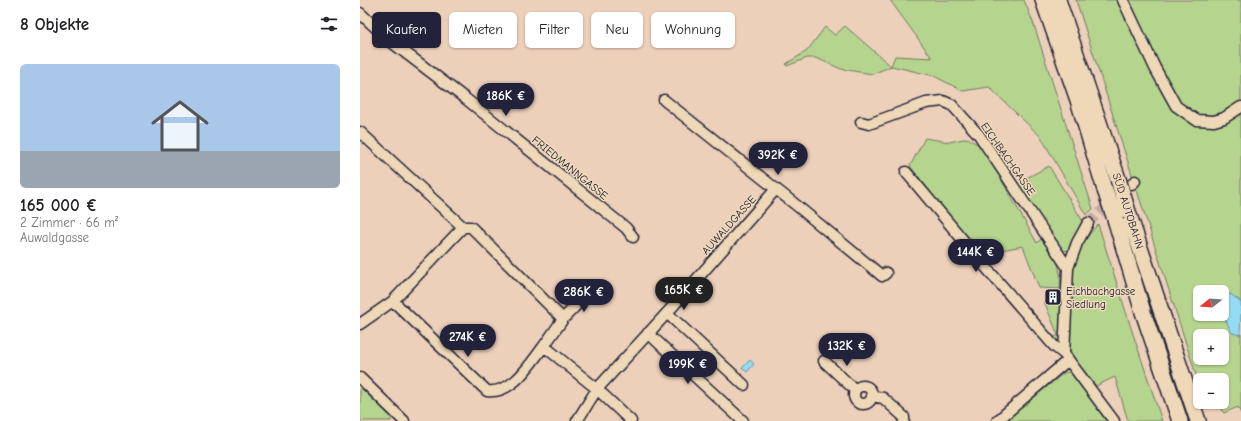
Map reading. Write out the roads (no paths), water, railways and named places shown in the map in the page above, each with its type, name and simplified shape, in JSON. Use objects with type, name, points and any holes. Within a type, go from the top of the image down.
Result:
[{"type":"highway","name":"SÜD AUTOBAHN","points":[[1043,0],[1078,100],[1143,312],[1180,421]]},
{"type":"highway","name":"SÜD AUTOBAHN","points":[[1058,0],[1198,421]]},
{"type":"street","points":[[1123,0],[1155,68],[1176,106],[1185,114],[1196,120],[1214,121],[1224,118],[1241,107]]},
{"type":"street","name":"FRIEDMANNGASSE","points":[[360,13],[390,41],[626,228],[633,237]]},
{"type":"street","points":[[664,100],[882,276],[886,274]]},
{"type":"street","name":"EICHBACHGASSE","points":[[861,122],[869,124],[926,103],[943,101],[952,105],[979,135],[1068,268]]},
{"type":"street","points":[[360,132],[463,227],[471,227],[563,319]]},
{"type":"street","points":[[906,172],[983,264],[1054,346],[1066,357],[1114,421]]},
{"type":"street","name":"AUWALDGASSE","points":[[577,421],[597,389],[667,313],[776,189]]},
{"type":"street","points":[[997,421],[1066,357],[1068,268],[1077,243],[1088,223]]},
{"type":"street","points":[[360,324],[393,301],[463,227]]},
{"type":"street","points":[[393,301],[487,391],[500,389],[514,382],[544,346],[563,319],[590,291]]},
{"type":"street","points":[[667,313],[744,385]]},
{"type":"street","points":[[648,333],[743,421]]},
{"type":"street","points":[[544,346],[597,389],[631,421]]},
{"type":"street","points":[[824,361],[855,390]]},
{"type":"street","points":[[360,378],[402,420]]},
{"type":"street","points":[[860,386],[868,387],[872,391],[872,396],[869,402],[858,402],[854,396],[855,390],[860,386]]},
{"type":"street","points":[[872,396],[883,398],[904,417],[904,421]]},
{"type":"water","points":[[1229,294],[1241,303],[1240,335],[1232,333],[1226,321],[1229,321]]},
{"type":"water","points":[[750,360],[754,364],[747,372],[742,368]]},
{"type":"tunnel","points":[[1088,223],[1113,200]]},
{"type":"place","name":"Eichbachgasse Siedlung","points":[[1053,297]]}]
